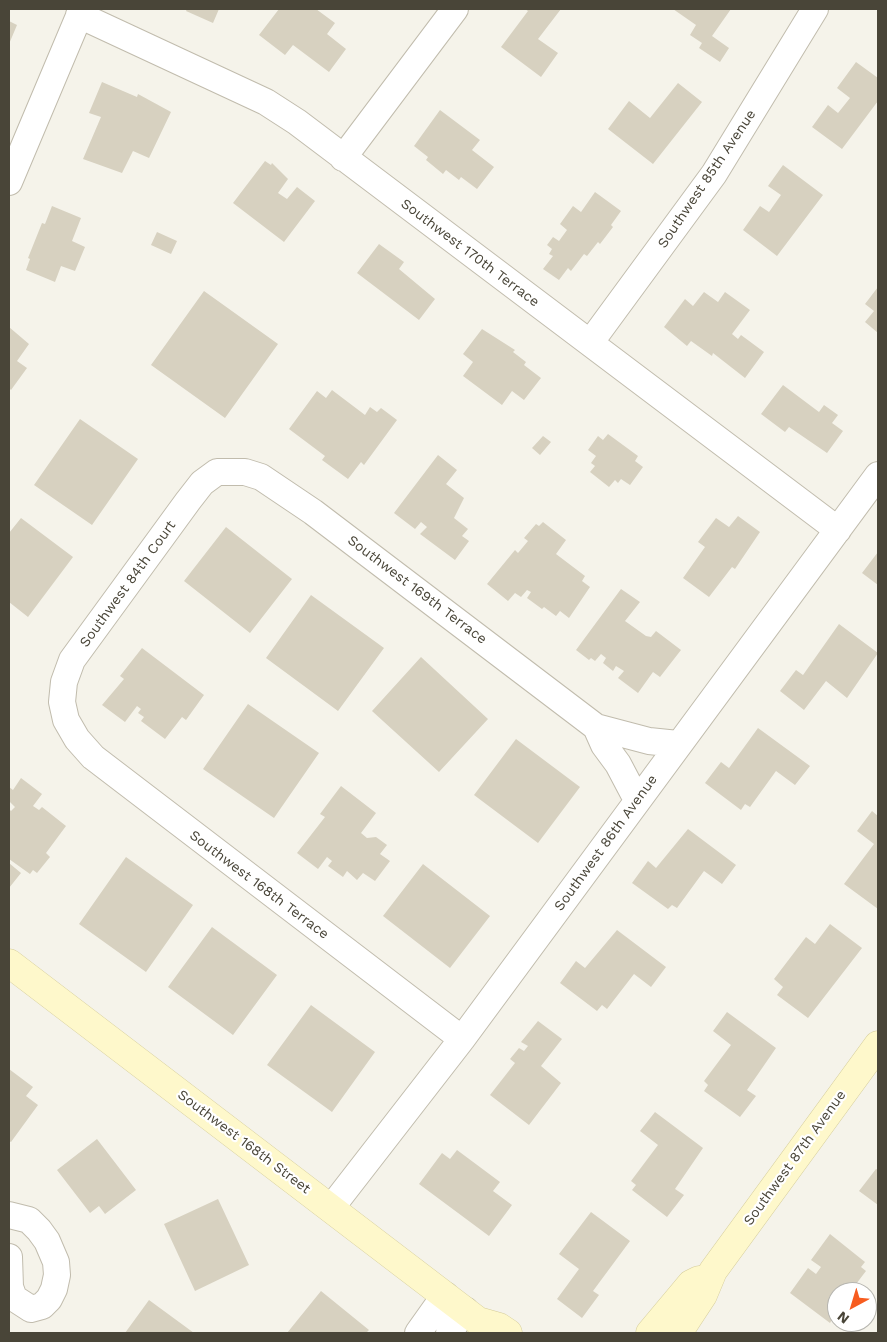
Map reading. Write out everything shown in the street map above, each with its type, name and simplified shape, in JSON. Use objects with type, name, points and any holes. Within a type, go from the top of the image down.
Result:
[{"type":"street","points":[[344,158],[455,9]]},
{"type":"street","name":"Southwest 85th Avenue","points":[[590,344],[714,174],[815,9]]},
{"type":"street","points":[[9,182],[81,12]]},
{"type":"street","name":"Southwest 170th Terrace","points":[[81,12],[266,102],[344,158],[838,530]]},
{"type":"street","name":"Southwest 84th Court","points":[[66,720],[62,702],[64,682],[72,660],[202,483],[217,472],[229,470]]},
{"type":"street","name":"Southwest 169th Terrace","points":[[229,470],[261,477],[313,512],[596,726],[649,741],[678,744]]},
{"type":"street","name":"Southwest 86th Avenue","points":[[331,1208],[462,1039],[878,475]]},
{"type":"street","name":"Southwest 168th Terrace","points":[[66,720],[77,739],[93,757],[462,1039]]},
{"type":"street","name":"Southwest 169th Terrace","points":[[596,726],[604,745],[618,764],[637,800]]},
{"type":"street","name":"Southwest 168th Street","points":[[9,963],[469,1315],[499,1327],[508,1333]]},
{"type":"street","name":"Southwest 87th Avenue","points":[[678,1333],[703,1295],[713,1271],[878,1045]]},
{"type":"street","points":[[9,1216],[29,1220],[47,1241],[56,1262],[57,1275],[54,1289],[49,1300],[42,1306],[31,1309],[14,1298],[10,1287],[9,1257]]},
{"type":"street","name":"Southwest 87th Avenue","points":[[650,1333],[691,1284],[713,1271]]},
{"type":"street","points":[[418,1333],[469,1315]]},
{"type":"street","points":[[449,1333],[469,1315]]},
{"type":"building","points":[[187,9],[219,9],[213,23],[186,11]]},
{"type":"building","points":[[279,9],[316,9],[335,23],[327,34],[346,49],[329,72],[293,45],[285,55],[259,35]]},
{"type":"building","points":[[525,9],[561,9],[538,39],[558,53],[541,77],[501,47],[528,11]]},
{"type":"building","points":[[673,9],[731,9],[712,36],[729,48],[720,62],[699,48],[702,43],[690,35],[696,25]]},
{"type":"building","points":[[9,21],[17,25],[9,44]]},
{"type":"building","points":[[856,62],[878,78],[878,101],[842,149],[812,127],[828,105],[838,113],[850,98],[837,88]]},
{"type":"building","points":[[102,82],[137,97],[138,94],[171,112],[149,158],[133,151],[122,173],[83,159],[101,117],[89,113]]},
{"type":"building","points":[[678,83],[702,102],[653,164],[608,129],[629,101],[650,118]]},
{"type":"building","points":[[440,110],[480,140],[472,150],[494,167],[477,189],[461,177],[459,180],[446,170],[443,174],[426,160],[428,157],[414,146]]},
{"type":"building","points":[[265,161],[271,165],[272,163],[288,179],[278,193],[287,199],[297,187],[315,201],[284,242],[233,203]]},
{"type":"building","points":[[783,165],[823,195],[777,256],[743,230],[760,206],[769,212],[781,195],[768,186]]},
{"type":"building","points":[[595,192],[621,211],[611,225],[613,227],[600,244],[598,242],[587,256],[584,254],[571,271],[568,268],[559,280],[543,269],[553,256],[549,254],[552,249],[547,245],[553,237],[559,241],[567,230],[560,224],[573,206],[581,212]]},
{"type":"building","points":[[52,206],[81,218],[72,241],[85,247],[75,271],[61,266],[55,282],[26,270],[30,259],[28,258],[42,223],[45,224]]},
{"type":"building","points":[[157,232],[177,241],[171,254],[151,245]]},
{"type":"building","points":[[379,244],[404,262],[399,269],[435,299],[419,320],[357,273]]},
{"type":"building","points":[[878,287],[878,333],[865,322],[874,311],[865,304]]},
{"type":"building","points":[[204,291],[278,344],[225,418],[151,365]]},
{"type":"building","points":[[704,292],[718,302],[725,292],[750,310],[732,334],[738,339],[741,335],[764,352],[745,378],[713,353],[712,356],[691,341],[687,346],[664,327],[685,299],[693,306]]},
{"type":"building","points":[[9,327],[29,344],[17,361],[27,368],[11,390],[9,388]]},
{"type":"building","points":[[482,329],[515,350],[513,352],[526,362],[524,365],[541,378],[524,400],[512,391],[502,405],[463,376],[473,362],[463,354]]},
{"type":"building","points":[[783,385],[819,412],[824,405],[838,415],[832,423],[843,431],[827,453],[789,427],[785,432],[761,414]]},
{"type":"building","points":[[332,390],[365,415],[370,407],[377,412],[381,408],[397,420],[364,465],[361,462],[348,479],[322,460],[325,456],[289,429],[317,391],[326,398]]},
{"type":"building","points":[[80,419],[138,459],[92,525],[34,485]]},
{"type":"building","points":[[608,434],[638,456],[635,461],[643,467],[630,485],[621,479],[618,483],[615,480],[609,487],[590,472],[595,466],[591,463],[596,456],[588,450],[598,436],[603,440]]},
{"type":"building","points":[[543,436],[551,442],[540,455],[532,448]]},
{"type":"building","points":[[438,455],[457,470],[446,484],[464,498],[454,518],[468,529],[462,536],[469,541],[455,560],[420,534],[427,527],[421,522],[415,529],[394,513]]},
{"type":"building","points":[[738,516],[760,532],[735,569],[732,567],[709,597],[683,578],[705,547],[698,542],[716,518],[729,527]]},
{"type":"building","points":[[21,518],[73,557],[28,617],[9,602],[9,533]]},
{"type":"building","points":[[543,522],[566,540],[556,554],[585,576],[582,581],[590,587],[569,618],[560,611],[556,616],[544,607],[542,609],[527,598],[531,592],[527,590],[521,597],[515,593],[508,601],[487,584],[515,550],[518,553],[528,541],[524,538],[536,524],[539,526]]},
{"type":"building","points":[[226,527],[292,579],[250,633],[184,581]]},
{"type":"building","points":[[878,552],[878,585],[862,573]]},
{"type":"building","points":[[621,589],[640,602],[625,621],[646,636],[651,637],[656,631],[681,650],[660,677],[653,672],[638,693],[618,678],[624,671],[616,666],[613,671],[603,663],[606,658],[601,654],[595,661],[591,658],[589,660],[576,650]]},
{"type":"building","points":[[311,595],[384,648],[338,711],[266,658]]},
{"type":"building","points":[[839,624],[878,653],[847,698],[826,681],[804,710],[780,691],[796,670],[803,675]]},
{"type":"building","points":[[142,648],[204,695],[186,720],[182,717],[165,739],[141,721],[144,717],[138,713],[141,709],[137,706],[125,722],[102,705],[124,679],[120,676]]},
{"type":"building","points":[[421,657],[488,719],[439,772],[372,711]]},
{"type":"building","points":[[248,704],[319,753],[274,818],[203,769]]},
{"type":"building","points":[[758,728],[810,766],[795,785],[776,771],[750,807],[745,804],[741,810],[705,783],[721,762],[729,768]]},
{"type":"building","points":[[516,739],[580,787],[538,843],[474,795]]},
{"type":"building","points":[[21,778],[42,794],[33,806],[39,810],[42,807],[66,826],[46,853],[50,857],[37,873],[33,870],[30,874],[9,859],[9,809],[11,811],[15,807],[9,801],[9,787],[13,790]]},
{"type":"building","points":[[341,786],[376,813],[361,833],[367,838],[376,837],[387,845],[380,854],[390,861],[375,881],[363,873],[357,880],[347,871],[343,877],[328,866],[332,861],[327,857],[318,869],[297,853],[325,817],[320,814]]},
{"type":"building","points":[[872,811],[878,816],[878,909],[844,884],[874,844],[857,831]]},
{"type":"building","points":[[688,829],[736,865],[722,884],[704,871],[677,908],[672,905],[668,909],[632,883],[648,861],[656,868]]},
{"type":"building","points":[[126,857],[193,905],[146,972],[79,924]]},
{"type":"building","points":[[9,863],[21,873],[9,888]]},
{"type":"building","points":[[423,864],[490,916],[450,968],[383,916]]},
{"type":"building","points":[[830,924],[862,948],[808,1018],[777,995],[783,987],[774,979],[806,937],[815,944]]},
{"type":"building","points":[[212,927],[277,975],[233,1035],[168,987]]},
{"type":"building","points":[[617,930],[666,967],[651,987],[634,974],[607,1009],[602,1005],[597,1011],[560,983],[576,961],[585,968]]},
{"type":"building","points":[[311,1005],[375,1052],[332,1112],[267,1065]]},
{"type":"building","points":[[727,1012],[776,1048],[747,1090],[756,1096],[740,1117],[704,1091],[708,1085],[704,1081],[731,1045],[713,1031]]},
{"type":"building","points":[[538,1021],[562,1039],[541,1066],[561,1083],[529,1125],[490,1095],[515,1063],[510,1059],[519,1048],[524,1051],[528,1046],[521,1042]]},
{"type":"building","points":[[9,1069],[33,1087],[26,1096],[38,1105],[11,1142],[9,1141]]},
{"type":"building","points":[[655,1112],[703,1148],[675,1189],[684,1195],[667,1217],[632,1190],[636,1185],[631,1181],[658,1145],[640,1131]]},
{"type":"building","points":[[97,1139],[136,1190],[105,1214],[99,1206],[90,1213],[57,1170]]},
{"type":"building","points":[[457,1150],[500,1182],[493,1191],[512,1205],[489,1236],[419,1184],[442,1153],[450,1159]]},
{"type":"building","points":[[876,1169],[878,1170],[878,1205],[859,1191]]},
{"type":"building","points":[[218,1199],[249,1265],[195,1291],[164,1224]]},
{"type":"building","points":[[591,1212],[630,1241],[593,1291],[599,1295],[582,1318],[557,1299],[579,1269],[559,1254]]},
{"type":"building","points":[[830,1234],[865,1262],[861,1267],[866,1271],[858,1282],[827,1282],[827,1321],[790,1293],[808,1268],[816,1274],[821,1267],[811,1260]]},
{"type":"building","points":[[321,1291],[369,1330],[366,1333],[287,1333]]},
{"type":"building","points":[[149,1300],[194,1333],[125,1333]]}]
